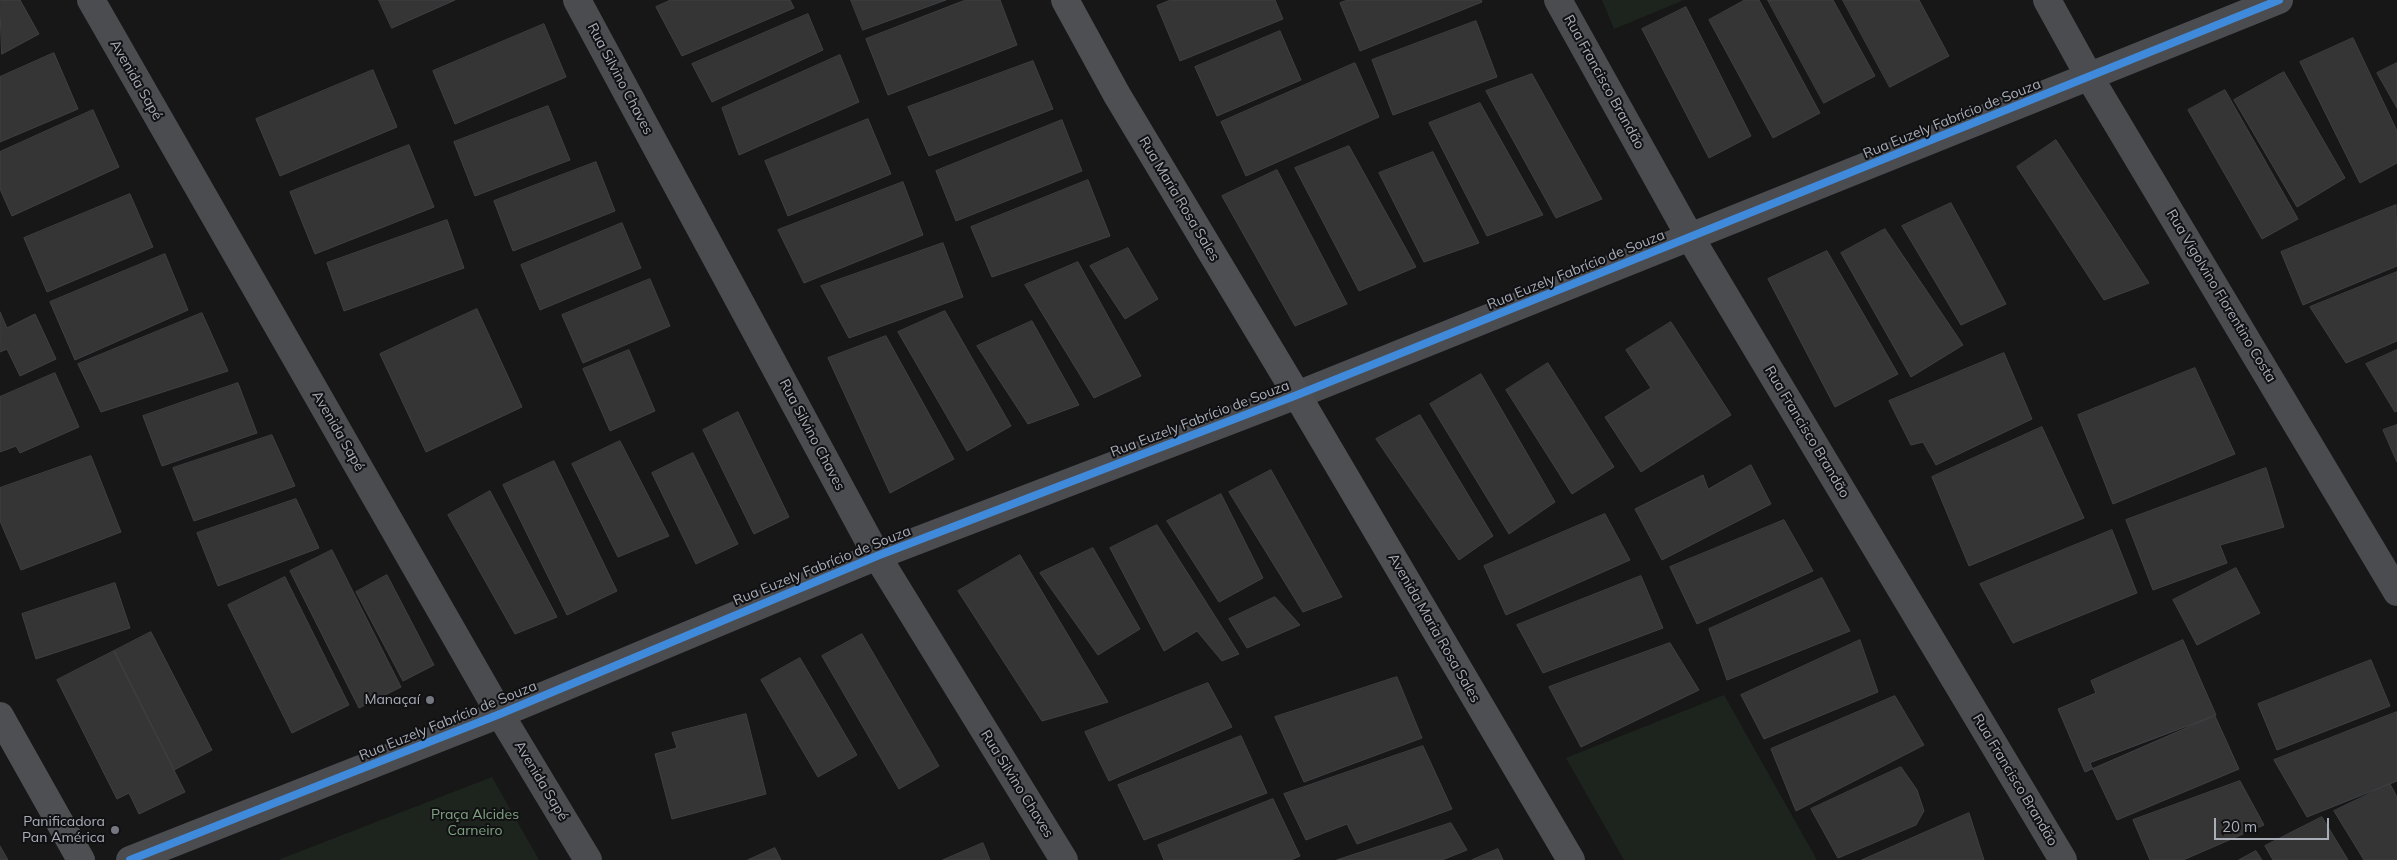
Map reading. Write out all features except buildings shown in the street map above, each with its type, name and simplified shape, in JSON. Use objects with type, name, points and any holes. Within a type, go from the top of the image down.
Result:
[{"type":"main road","name":"Rua Maria Rosa Sales","points":[[1065,0],[1116,95],[1298,395]]},
{"type":"main road","name":"Avenida Maria Rosa Sales","points":[[1298,395],[1571,860]]},
{"type":"main road","points":[[0,716],[81,860]]},
{"type":"street","name":"Avenida Sapé","points":[[91,0],[500,714],[588,860]]},
{"type":"street","name":"Rua Silvino Chaves","points":[[578,0],[877,556],[1064,860]]},
{"type":"street","name":"Rua Francisco Brandão","points":[[1558,0],[1690,238],[2063,860]]},
{"type":"street","name":"Rua Vigolvino Florentino Costa","points":[[2047,0],[2090,78],[2397,592]]},
{"type":"street","name":"Rua Euzely Fabrício de Souza","points":[[130,860],[500,714],[877,556],[1298,395],[2090,78],[2279,0]]},
{"type":"green space","points":[[1602,0],[1684,0],[1614,29]]},
{"type":"green space","points":[[1724,695],[1817,860],[1624,860],[1566,758]]},
{"type":"green space","name":"Praça Alcides Carneiro","points":[[492,777],[539,860],[278,860]]},
{"type":"cycle path","points":[[130,860],[500,714],[877,556],[1297,395],[2279,0]]},
{"type":"place","name":"Manaçaí","points":[[430,700]]},
{"type":"place","name":"Panificadora Pan América","points":[[115,830]]}]
